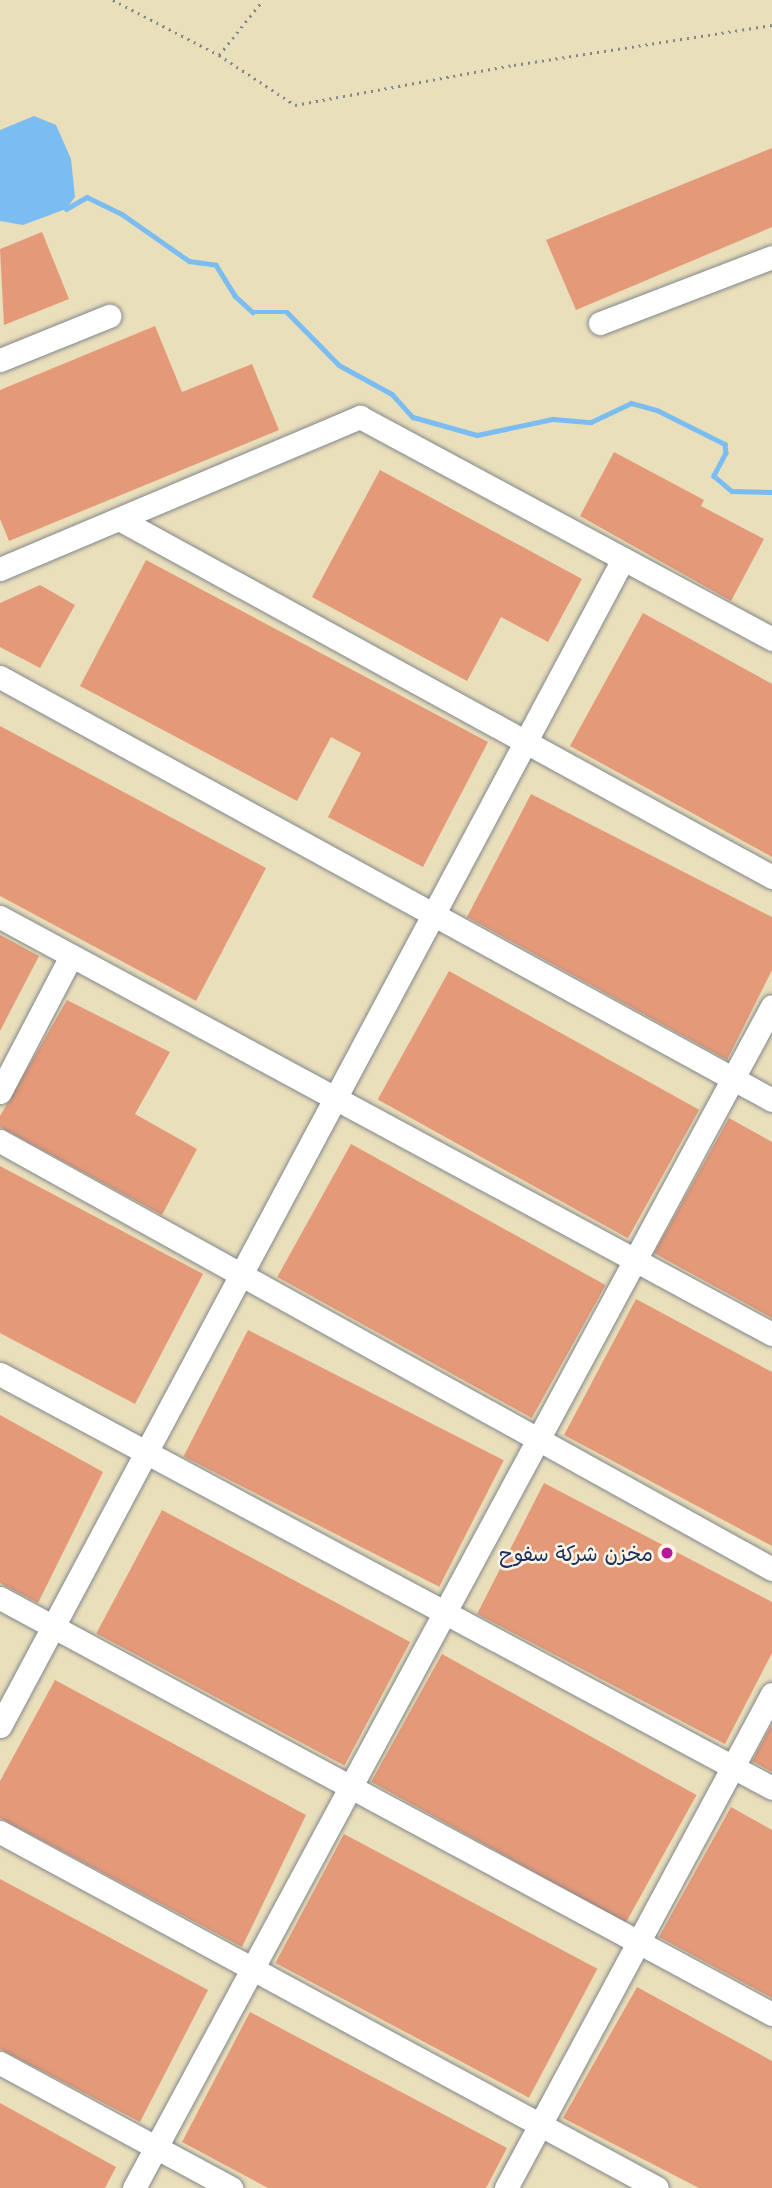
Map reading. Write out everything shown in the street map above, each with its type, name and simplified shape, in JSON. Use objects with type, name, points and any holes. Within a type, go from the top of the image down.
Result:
[{"type":"lane","points":[[600,323],[772,257]]},
{"type":"lane","points":[[0,360],[109,316]]},
{"type":"lane","points":[[1,566],[360,417],[772,639]]},
{"type":"lane","points":[[119,519],[524,745],[772,877]]},
{"type":"lane","points":[[0,1726],[623,559]]},
{"type":"lane","points":[[0,677],[772,1100]]},
{"type":"lane","points":[[0,917],[334,1100],[772,1334]]},
{"type":"lane","points":[[0,1092],[71,956]]},
{"type":"lane","points":[[134,2188],[772,1006]]},
{"type":"lane","points":[[0,1141],[772,1569]]},
{"type":"lane","points":[[0,1374],[772,1788]]},
{"type":"lane","points":[[0,1598],[636,1944],[772,2014]]},
{"type":"lane","points":[[506,2188],[772,1694]]},
{"type":"lane","points":[[0,1832],[657,2188]]},
{"type":"lane","points":[[0,2063],[231,2188]]},
{"type":"path","points":[[113,0],[219,55],[295,105],[514,65],[772,25]]},
{"type":"path","points":[[219,55],[263,0]]},
{"type":"water","points":[[34,116],[56,125],[71,159],[75,197],[66,209],[23,225],[0,221],[0,130]]},
{"type":"building","points":[[772,148],[772,227],[576,310],[546,240]]},
{"type":"building","points":[[42,232],[69,299],[4,325],[0,249]]},
{"type":"building","points":[[155,326],[182,392],[252,364],[279,430],[9,541],[0,519],[0,390]]},
{"type":"building","points":[[614,452],[704,500],[701,506],[764,539],[731,601],[580,516]]},
{"type":"building","points":[[380,470],[582,579],[548,642],[501,617],[467,681],[312,597]]},
{"type":"building","points":[[146,560],[488,742],[423,867],[328,817],[361,753],[331,737],[297,801],[80,686]]},
{"type":"building","points":[[40,585],[75,605],[40,668],[0,647],[0,603]]},
{"type":"building","points":[[643,613],[772,684],[772,857],[570,746]]},
{"type":"building","points":[[0,726],[266,868],[196,1001],[0,896]]},
{"type":"building","points":[[531,794],[772,917],[772,970],[727,1060],[467,917]]},
{"type":"building","points":[[0,935],[39,956],[0,1031]]},
{"type":"building","points":[[449,971],[699,1110],[628,1238],[378,1100]]},
{"type":"building","points":[[67,1000],[170,1052],[135,1114],[197,1149],[162,1215],[0,1127],[0,1116]]},
{"type":"building","points":[[729,1118],[772,1142],[772,1318],[654,1253]]},
{"type":"building","points":[[351,1144],[606,1285],[532,1418],[277,1277]]},
{"type":"building","points":[[0,1166],[203,1274],[135,1404],[0,1333]]},
{"type":"building","points":[[636,1299],[772,1372],[772,1546],[564,1435]]},
{"type":"building","points":[[248,1330],[504,1460],[439,1587],[184,1457]]},
{"type":"building","points":[[0,1415],[103,1472],[38,1603],[0,1583]]},
{"type":"building","points":[[544,1483],[772,1602],[772,1653],[725,1744],[477,1614]]},
{"type":"building","points":[[162,1510],[410,1642],[344,1766],[96,1634]]},
{"type":"building","points":[[442,1654],[697,1795],[626,1923],[371,1782]]},
{"type":"building","points":[[55,1680],[306,1815],[242,1947],[0,1818],[0,1781]]},
{"type":"building","points":[[772,1724],[772,1772],[752,1761]]},
{"type":"building","points":[[731,1807],[772,1830],[772,1998],[659,1937]]},
{"type":"building","points":[[344,1834],[597,1969],[529,2098],[275,1963]]},
{"type":"building","points":[[0,1879],[208,1990],[140,2122],[0,2049]]},
{"type":"building","points":[[637,1987],[772,2061],[772,2188],[699,2188],[563,2118]]},
{"type":"building","points":[[250,2012],[507,2148],[486,2188],[268,2188],[182,2142]]},
{"type":"building","points":[[0,2103],[116,2167],[105,2188],[0,2188]]},
{"type":"waterway","points":[[66,209],[87,197],[122,214],[189,261],[216,265],[235,296],[253,312],[287,312],[339,365],[392,394],[413,417],[477,435],[553,419],[591,422],[631,403],[657,410],[725,444],[726,453],[714,476],[732,491],[772,492]]},
{"type":"place","name":"مخزن شركة سفوح","points":[[667,1553]]}]
